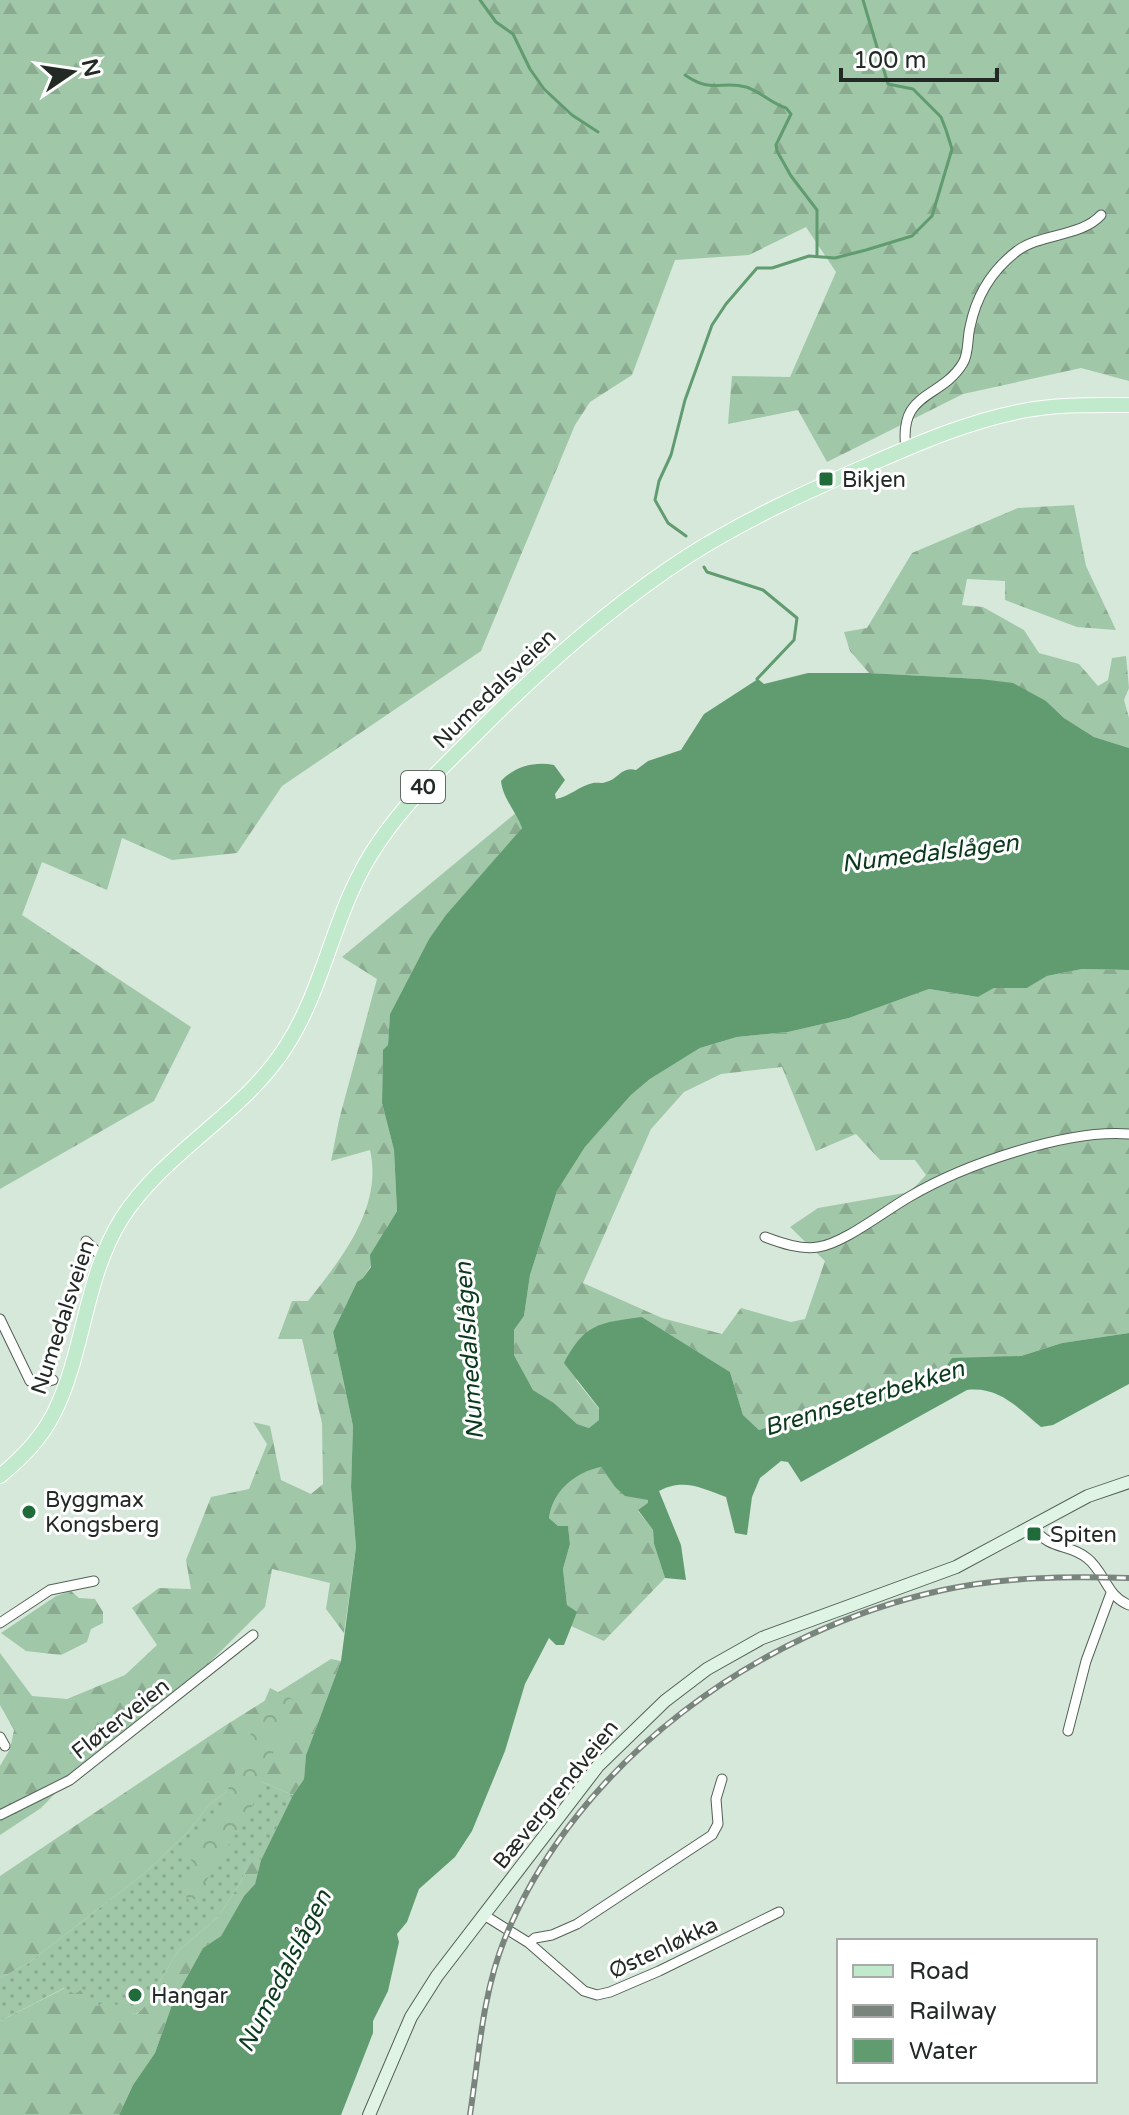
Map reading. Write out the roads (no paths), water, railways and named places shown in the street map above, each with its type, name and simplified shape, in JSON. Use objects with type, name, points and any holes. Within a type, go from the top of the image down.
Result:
[{"type":"main road","name":"Numedalsveien","points":[[0,1476],[27,1451],[55,1411],[69,1373],[90,1292],[119,1222],[146,1187],[222,1118],[276,1061],[297,1028],[344,905],[363,866],[410,801],[484,726],[578,638],[644,586],[689,555],[798,497],[965,426],[1021,411],[1074,405],[1129,405]]},
{"type":"main road","name":"Bævergrendveien","points":[[369,2115],[420,2001],[484,1915],[598,1766],[636,1728],[698,1675],[762,1638],[956,1567],[1088,1496],[1129,1482]]},
{"type":"street","points":[[906,449],[904,425],[909,415],[916,403],[947,381],[965,360],[969,329],[979,295],[996,271],[1018,250],[1088,225],[1101,215]]},
{"type":"street","points":[[765,1237],[805,1248],[821,1247],[937,1181],[1005,1154],[1093,1136],[1129,1134]]},
{"type":"street","points":[[86,1241],[102,1257]]},
{"type":"street","points":[[0,1319],[30,1381],[42,1383],[53,1380]]},
{"type":"street","points":[[1032,1526],[1045,1541],[1088,1559],[1118,1601],[1129,1605]]},
{"type":"street","points":[[0,1623],[50,1590],[94,1581]]},
{"type":"street","points":[[1068,1731],[1086,1661],[1111,1593]]},
{"type":"street","name":"Fløterveien","points":[[0,1815],[70,1780],[253,1635]]},
{"type":"street","points":[[529,1943],[535,1938],[552,1935],[577,1924],[712,1835],[718,1824],[716,1799],[722,1779]]},
{"type":"street","name":"Østenløkka","points":[[484,1915],[529,1943],[584,1991],[603,1994],[659,1971],[779,1912]]},
{"type":"water","points":[[808,673],[869,673],[1013,683],[1046,701],[1064,718],[1094,737],[1129,748],[1129,970],[1082,969],[1047,976],[1027,988],[994,988],[978,997],[929,989],[849,1018],[788,1032],[737,1037],[700,1048],[650,1079],[631,1095],[585,1147],[557,1191],[530,1275],[524,1316],[514,1330],[514,1355],[533,1390],[554,1403],[577,1424],[589,1428],[599,1420],[599,1408],[564,1363],[587,1332],[605,1323],[642,1317],[730,1372],[743,1415],[759,1430],[795,1419],[825,1402],[920,1388],[942,1373],[952,1358],[1021,1356],[1062,1343],[1129,1333],[1129,1384],[1053,1425],[1041,1427],[998,1395],[989,1391],[967,1390],[801,1482],[788,1462],[781,1461],[760,1478],[752,1497],[747,1535],[735,1533],[726,1497],[685,1485],[668,1487],[659,1491],[681,1545],[686,1580],[665,1578],[654,1544],[653,1530],[638,1510],[648,1500],[625,1496],[601,1467],[574,1479],[555,1499],[549,1518],[558,1526],[568,1526],[570,1544],[563,1569],[567,1605],[577,1612],[564,1645],[556,1645],[549,1638],[525,1684],[505,1751],[472,1831],[455,1857],[419,1889],[407,1922],[397,1934],[399,1942],[388,1991],[373,2021],[373,2033],[341,2115],[119,2115],[133,2085],[155,2053],[173,2002],[203,1948],[221,1936],[244,1896],[255,1884],[261,1860],[304,1779],[306,1755],[341,1661],[356,1547],[351,1487],[353,1426],[333,1332],[357,1282],[371,1267],[370,1255],[397,1211],[394,1150],[382,1103],[383,1050],[388,1045],[390,1014],[429,939],[522,828],[504,794],[501,781],[525,766],[539,764],[554,765],[565,780],[555,794],[556,799],[588,784],[604,783],[623,771],[636,770],[648,761],[681,750],[704,714],[758,679],[764,684]]},
{"type":"waterway","points":[[480,0],[496,22],[513,34],[544,89],[572,115],[598,132]]},
{"type":"waterway","points":[[686,536],[668,523],[655,500],[685,400],[712,325],[726,304],[757,268],[772,268],[809,256],[835,258],[866,250],[912,236],[932,216],[952,149],[946,130],[941,117],[913,89],[888,84],[863,0]]},
{"type":"waterway","points":[[685,75],[703,84],[738,85],[751,89],[786,108],[791,114],[776,145],[777,151],[791,176],[817,210],[817,256]]},
{"type":"waterway","points":[[704,567],[707,572],[763,590],[797,618],[794,640],[757,679]]},
{"type":"railway","points":[[470,2115],[491,1981],[505,1938],[537,1874],[578,1814],[627,1760],[682,1712],[743,1671],[807,1636],[874,1609],[943,1590],[989,1582],[1059,1577],[1129,1578]]},
{"type":"place","name":"Bikjen","points":[[826,479]]},
{"type":"place","name":"Byggmax Kongsberg","points":[[29,1512]]},
{"type":"place","name":"Spiten","points":[[1034,1534]]},
{"type":"place","name":"Hangar","points":[[135,1995]]},
{"type":"water label","name":"Numedalslågen","points":[[930,853]]},
{"type":"water label","name":"Numedalslågen","points":[[469,1351]]},
{"type":"water label","name":"Brennseterbekken","points":[[864,1398]]},
{"type":"water label","name":"Numedalslågen","points":[[284,1971]]}]
